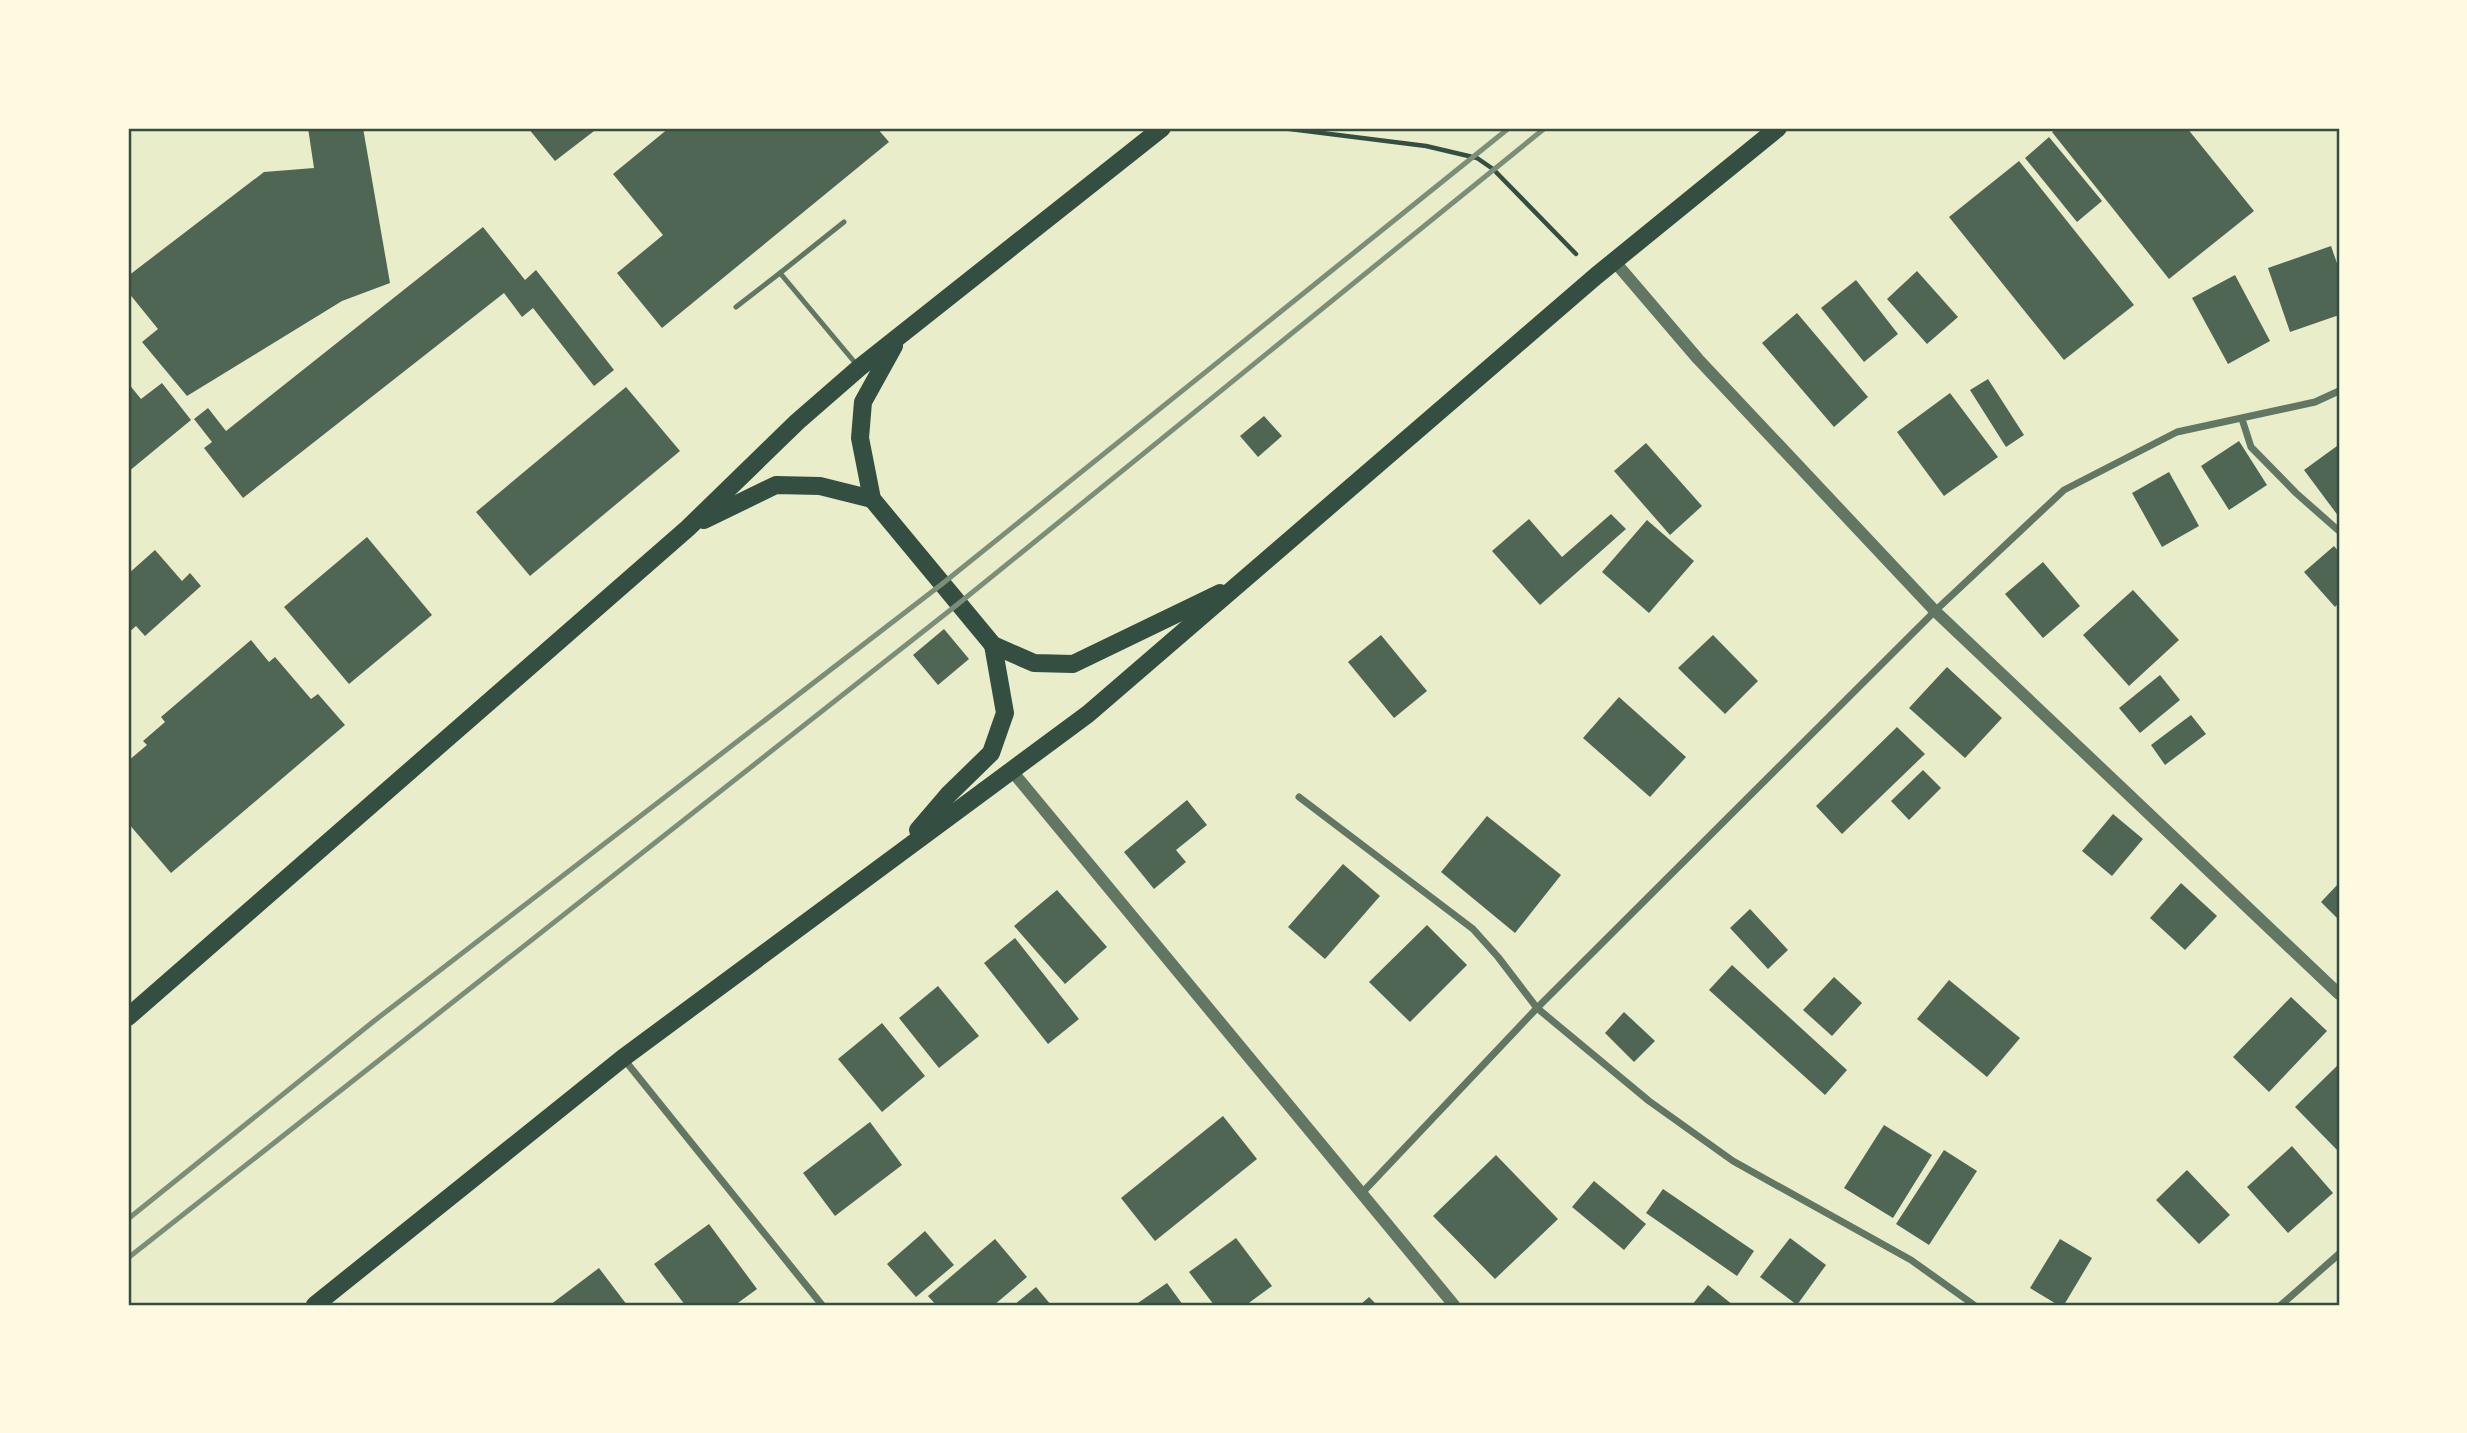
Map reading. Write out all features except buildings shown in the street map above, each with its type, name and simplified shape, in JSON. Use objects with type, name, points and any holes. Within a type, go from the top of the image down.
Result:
[{"type":"main road","points":[[128,1017],[688,528],[797,422],[859,368],[1162,128]]},
{"type":"main road","points":[[315,1305],[623,1058],[1087,714],[1597,276],[1778,128]]},
{"type":"main road","points":[[900,336],[863,402],[860,438],[872,499],[993,645],[1034,663],[1073,664],[1239,585]]},
{"type":"main road","points":[[688,528],[776,485],[820,486],[872,499]]},
{"type":"main road","points":[[897,854],[948,795],[991,753],[1004,713],[993,645]]},
{"type":"street","points":[[1615,262],[1698,359],[1935,611],[2339,994]]},
{"type":"street","points":[[1362,1193],[1537,1008],[1935,611],[2064,491],[2177,432],[2315,402],[2339,391]]},
{"type":"street","points":[[2242,419],[2251,447],[2296,493],[2339,531]]},
{"type":"street","points":[[1012,771],[1454,1305]]},
{"type":"street","points":[[1299,797],[1473,929],[1537,1008],[1649,1101],[1733,1161],[1911,1260],[1974,1305]]},
{"type":"street","points":[[623,1058],[822,1305]]},
{"type":"street","points":[[2281,1305],[2339,1254]]},
{"type":"lane","points":[[736,307],[844,222]]},
{"type":"lane","points":[[779,273],[859,368]]},
{"type":"path","points":[[1282,128],[1426,146],[1477,158],[1493,169],[1597,276]]},
{"type":"railway","points":[[128,1219],[374,1021],[942,584],[1509,128]]},
{"type":"railway","points":[[128,1258],[958,604],[1545,128]]}]
